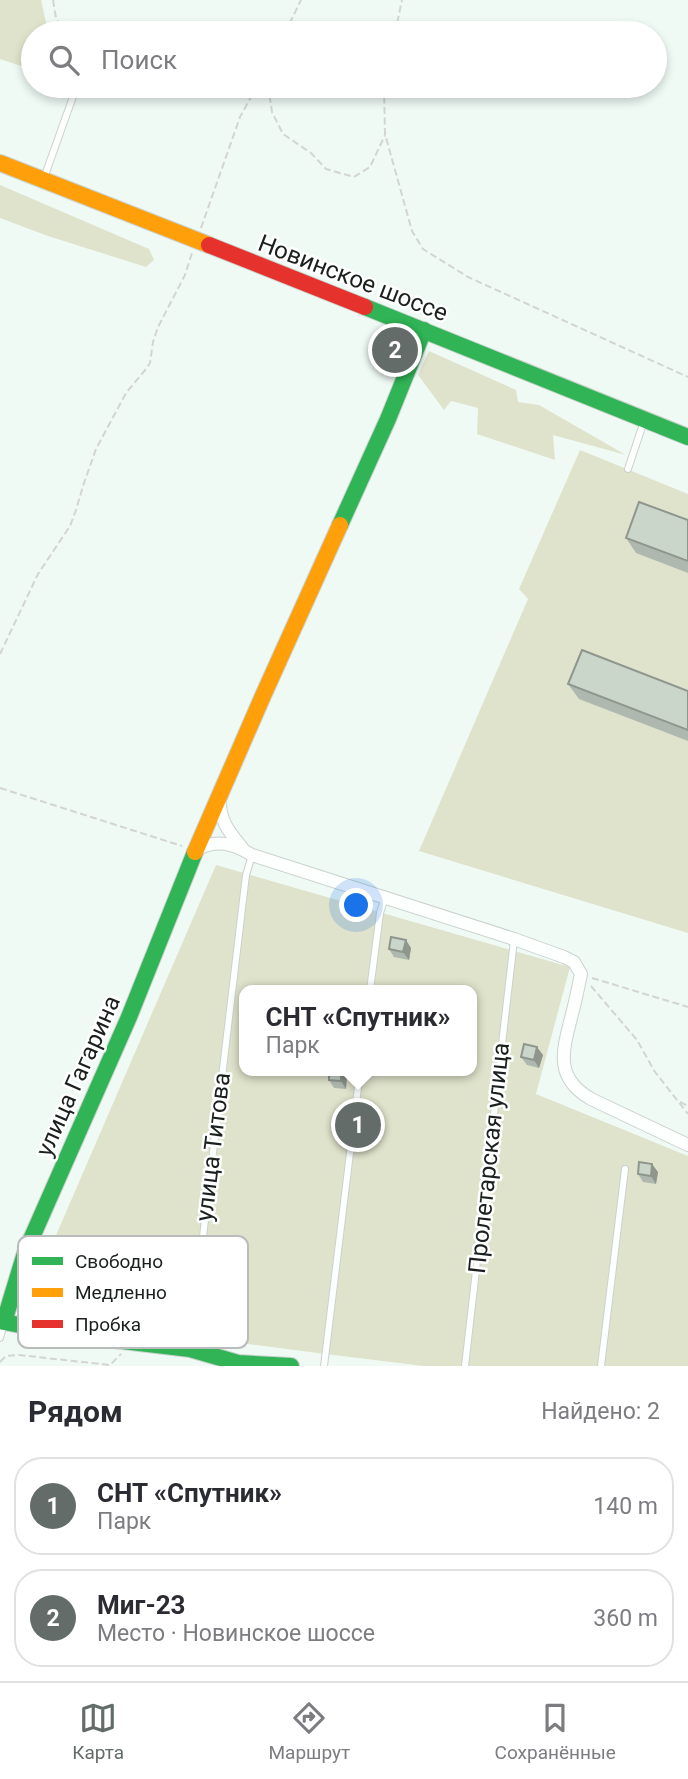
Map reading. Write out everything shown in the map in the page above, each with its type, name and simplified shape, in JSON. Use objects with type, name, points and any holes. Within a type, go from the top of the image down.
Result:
[{"type":"street","name":"Новинское шоссе","points":[[0,163],[688,436]]},
{"type":"street","name":"улица Гагарина","points":[[32,1236],[129,1017],[196,850],[267,685],[388,419],[424,330]]},
{"type":"street","points":[[219,798],[221,816],[229,832],[247,852]]},
{"type":"street","points":[[196,850],[209,843],[225,844],[385,897],[513,945],[564,957],[574,962],[581,974],[565,1040],[563,1060],[572,1085],[592,1099],[688,1145]]},
{"type":"street","name":"улица Гагарина","points":[[5,1322],[18,1277]]},
{"type":"street","points":[[5,1322],[18,1325]]},
{"type":"street","points":[[199,1348],[220,1359],[237,1363],[291,1366]]},
{"type":"lane","points":[[43,180],[72,98]]},
{"type":"lane","points":[[628,469],[645,419]]},
{"type":"lane","name":"улица Титова","points":[[203,1236],[247,852]]},
{"type":"lane","points":[[371,985],[380,913],[385,897]]},
{"type":"lane","name":"Пролетарская улица","points":[[465,1366],[513,945]]},
{"type":"lane","points":[[324,1366],[359,1076]]},
{"type":"lane","points":[[601,1366],[625,1169]]},
{"type":"lane","points":[[0,1338],[5,1322]]},
{"type":"path","points":[[52,0],[58,21]]},
{"type":"path","points":[[291,21],[301,0]]},
{"type":"path","points":[[398,21],[402,0]]},
{"type":"path","points":[[0,654],[38,574],[70,526],[96,449],[126,393],[150,363],[158,327],[185,275],[207,205],[240,117],[250,98]]},
{"type":"path","points":[[270,98],[272,112],[283,134],[311,153],[326,169],[354,177],[370,167],[385,134]]},
{"type":"path","points":[[384,98],[385,134],[412,231],[423,249],[468,277],[688,377]]},
{"type":"path","points":[[0,788],[196,850]]},
{"type":"path","points":[[581,974],[688,1007]]},
{"type":"path","points":[[581,974],[637,1040],[655,1072],[688,1114]]},
{"type":"path","points":[[679,1102],[688,1106]]},
{"type":"path","points":[[0,1362],[6,1356],[19,1355],[110,1366],[126,1348]]},
{"type":"green space","points":[[0,0],[41,0],[46,21],[21,21],[21,66],[0,59]]},
{"type":"green space","points":[[0,185],[149,249],[154,260],[146,267],[0,218]]},
{"type":"green space","points":[[429,351],[516,390],[518,402],[539,405],[626,455],[553,435],[555,460],[477,434],[478,408],[451,401],[444,410],[418,375]]},
{"type":"green space","points":[[580,450],[688,494],[688,933],[419,851],[528,599],[519,589]]},
{"type":"green space","points":[[216,865],[570,967],[536,1094],[688,1156],[688,1366],[424,1366],[248,1344],[248,1236],[56,1236]]},
{"type":"building","points":[[639,502],[688,520],[688,561],[626,538]]},
{"type":"building","points":[[582,650],[688,691],[688,730],[568,684]]},
{"type":"building","points":[[391,937],[406,940],[403,952],[389,949]]},
{"type":"building","points":[[524,1044],[537,1047],[534,1060],[521,1057]]},
{"type":"building","points":[[329,1076],[341,1076],[341,1081],[329,1080]]},
{"type":"building","points":[[639,1162],[652,1164],[651,1176],[638,1174]]},
{"type":"traffic: fast","points":[[365,307],[688,437]]},
{"type":"traffic: fast","points":[[340,525],[388,419],[424,330]]},
{"type":"traffic: fast","points":[[32,1236],[129,1017],[195,852]]},
{"type":"traffic: fast","points":[[18,1276],[4,1322],[18,1325]]},
{"type":"traffic: fast","points":[[182,1348],[238,1363],[291,1366]]},
{"type":"traffic: slow","points":[[0,163],[209,245]]},
{"type":"traffic: slow","points":[[195,852],[340,525]]},
{"type":"traffic: jam","points":[[209,245],[365,307]]},
{"type":"place","name":"Миг-23","points":[[395,350]]},
{"type":"place","name":"СНТ «Спутник»","points":[[358,1125]]}]
